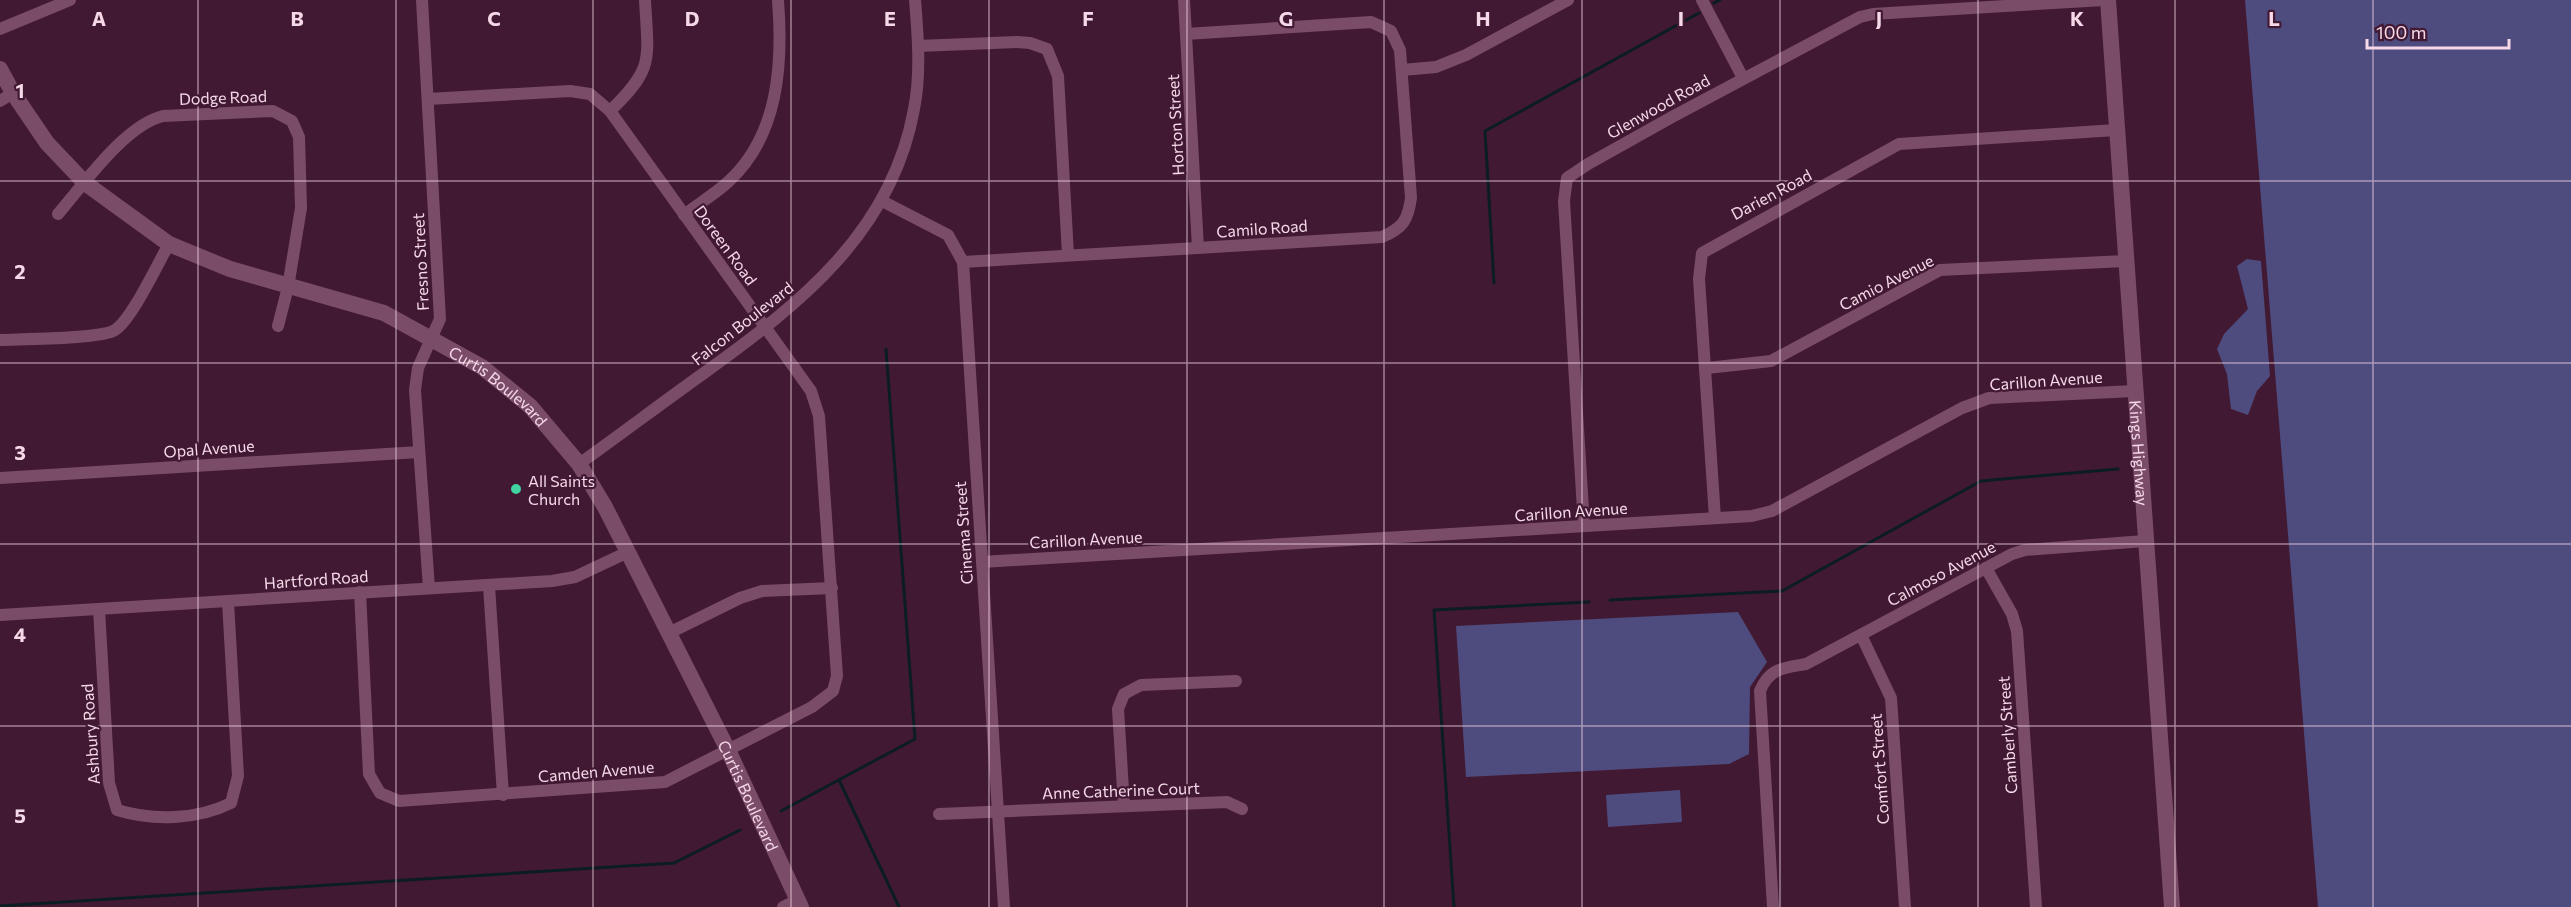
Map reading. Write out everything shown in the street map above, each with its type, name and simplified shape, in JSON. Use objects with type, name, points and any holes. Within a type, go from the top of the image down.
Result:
[{"type":"street","points":[[0,29],[70,0]]},
{"type":"street","name":"Fresno Street","points":[[422,0],[440,319],[418,368],[415,390],[429,588]]},
{"type":"street","points":[[610,111],[635,87],[644,72],[648,54],[645,0]]},
{"type":"street","points":[[684,215],[729,181],[755,148],[770,114],[778,78],[781,43],[778,0]]},
{"type":"street","name":"Falcon Boulevard","points":[[579,464],[766,328],[808,293],[853,245],[882,201],[901,157],[915,109],[918,46],[915,0]]},
{"type":"street","name":"Horton Street","points":[[1184,0],[1198,248]]},
{"type":"street","points":[[1402,70],[1436,67],[1446,63],[1553,3],[1568,0]]},
{"type":"street","points":[[1702,0],[1743,78]]},
{"type":"street","name":"Glenwood Road","points":[[1584,526],[1564,201],[1567,178],[1743,78],[1860,17],[1873,14],[2106,0]]},
{"type":"street","name":"Kings Highway","points":[[2106,0],[2172,907]]},
{"type":"street","name":"Camilo Road","points":[[963,262],[1382,237],[1398,231],[1409,214],[1411,198],[1400,50],[1391,31],[1371,22],[1186,34]]},
{"type":"street","points":[[918,46],[1030,42],[1047,49],[1058,76],[1068,255]]},
{"type":"street","name":"Curtis Boulevard","points":[[0,69],[6,97],[85,183],[169,244],[230,268],[288,287],[384,313],[482,367],[531,406],[579,464],[628,552],[728,750],[794,905]]},
{"type":"street","name":"Doreen Road","points":[[428,99],[570,92],[590,94],[610,111],[811,392],[819,416],[832,588]]},
{"type":"street","name":"Dodge Road","points":[[58,214],[131,131],[147,119],[162,116],[273,111],[292,121],[299,137],[301,208],[288,287],[278,326]]},
{"type":"street","name":"Darien Road","points":[[1715,518],[1707,368],[1699,279],[1702,253],[1718,242],[1899,144],[2116,130]]},
{"type":"street","name":"Cinema Street","points":[[882,201],[948,235],[963,262],[1004,907]]},
{"type":"street","points":[[0,340],[115,331],[130,312],[169,244]]},
{"type":"street","name":"Camio Avenue","points":[[1707,368],[1771,361],[1940,270],[2125,261]]},
{"type":"street","name":"Carillon Avenue","points":[[982,562],[1752,516],[1772,511],[1962,408],[1989,398],[2134,391]]},
{"type":"street","name":"Opal Avenue","points":[[0,477],[419,452]]},
{"type":"street","name":"Calmoso Avenue","points":[[1773,907],[1760,691],[1766,677],[1776,671],[1806,664],[1986,568],[2025,550],[2145,541]]},
{"type":"street","name":"Hartford Road","points":[[0,615],[489,586],[575,577],[628,552]]},
{"type":"street","name":"Camberly Street","points":[[1986,568],[2012,614],[2017,631],[2036,907]]},
{"type":"street","points":[[489,586],[503,795]]},
{"type":"street","points":[[669,633],[740,598],[762,591],[832,588]]},
{"type":"street","name":"Camden Avenue","points":[[360,592],[369,774],[380,793],[399,801],[665,782],[812,707],[834,691],[837,676],[832,588]]},
{"type":"street","name":"Ashbury Road","points":[[99,609],[109,783],[117,810],[142,817],[153,817],[211,813],[231,803],[238,776],[228,602]]},
{"type":"street","name":"Comfort Street","points":[[1861,635],[1891,698],[1905,907]]},
{"type":"street","points":[[1124,806],[1118,709],[1124,693],[1141,685],[1236,681]]},
{"type":"street","name":"Anne Catherine Court","points":[[939,814],[1227,802],[1242,809]]},
{"type":"shaded area","points":[[2245,0],[2571,0],[2571,907],[2318,907]]},
{"type":"shaded area","points":[[2247,259],[2261,261],[2270,376],[2257,391],[2248,415],[2231,409],[2227,374],[2217,349],[2224,334],[2248,309],[2237,266]]},
{"type":"shaded area","points":[[1738,612],[1767,662],[1750,687],[1749,754],[1729,764],[1466,777],[1456,626]]},
{"type":"shaded area","points":[[1680,790],[1682,822],[1608,827],[1606,795]]},
{"type":"waterway","points":[[1714,3],[1720,0]]},
{"type":"waterway","points":[[1494,283],[1485,131],[1699,13]]},
{"type":"waterway","points":[[781,811],[915,739],[886,349]]},
{"type":"waterway","points":[[1610,600],[1782,591],[1981,481],[2118,469]]},
{"type":"waterway","points":[[1454,907],[1434,610],[1589,602]]},
{"type":"waterway","points":[[839,780],[899,907]]},
{"type":"waterway","points":[[0,906],[674,863],[740,830]]},
{"type":"place","name":"All Saints Church","points":[[516,489]]}]
